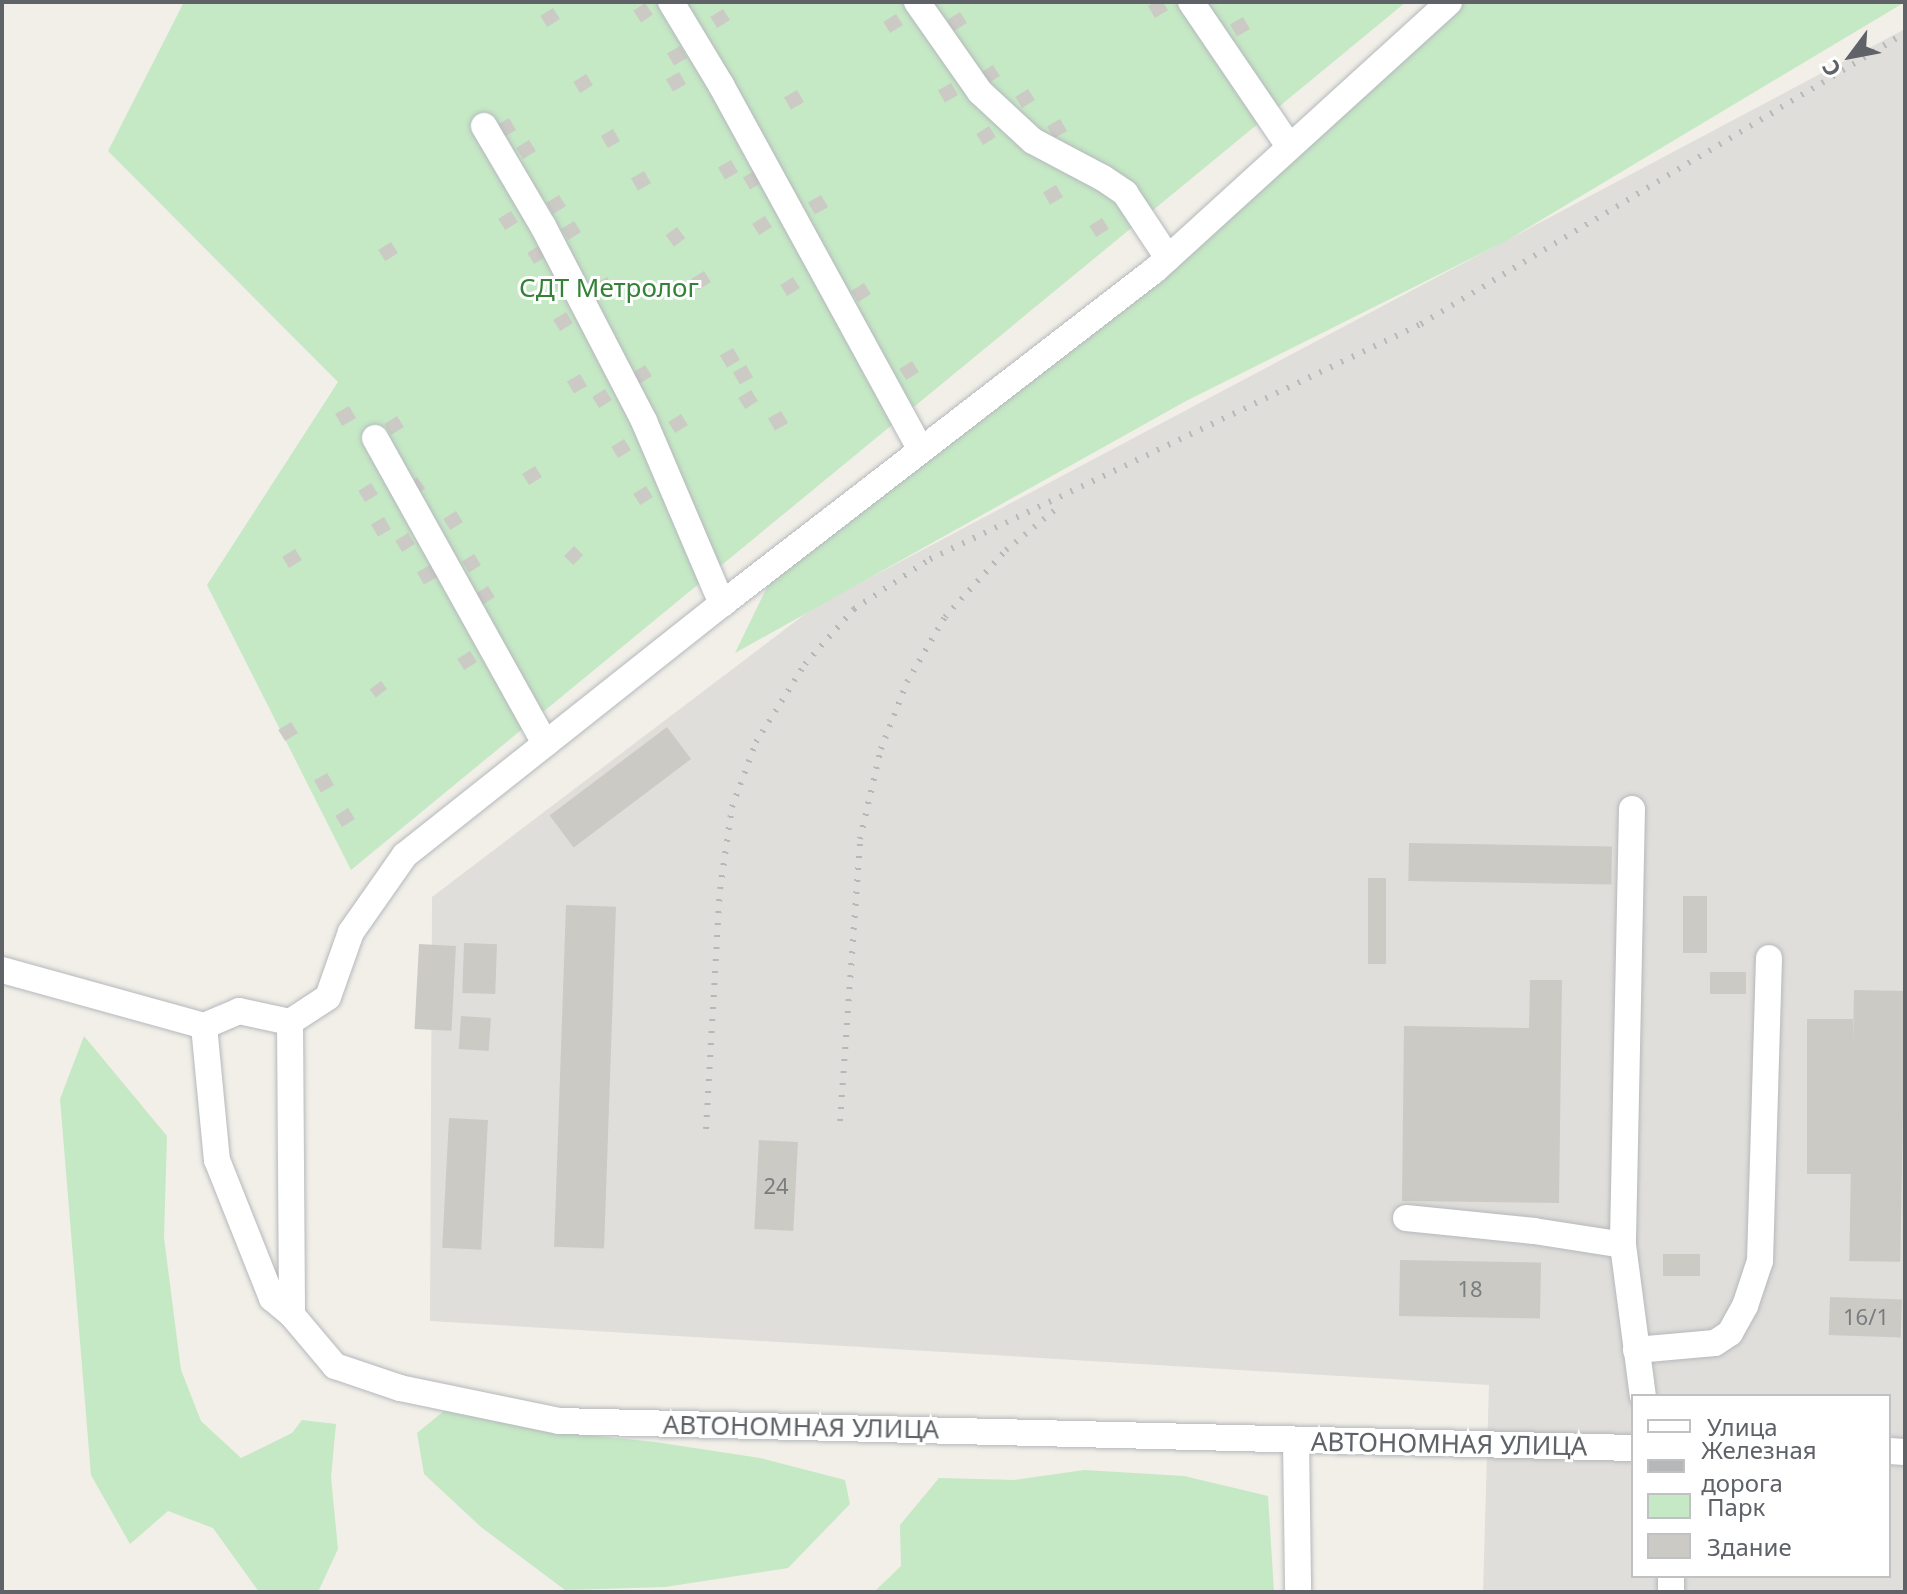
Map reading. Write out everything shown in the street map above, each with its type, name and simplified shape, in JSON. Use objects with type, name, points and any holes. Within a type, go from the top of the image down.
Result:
[{"type":"street","points":[[671,2],[921,450]]},
{"type":"street","points":[[917,2],[980,92],[1033,141],[1125,193],[1168,258]]},
{"type":"street","points":[[1191,2],[1289,146]]},
{"type":"street","points":[[2,970],[204,1026],[239,1011],[290,1022],[328,997],[351,932],[405,855],[1168,258],[1449,2]]},
{"type":"street","points":[[484,126],[543,226],[644,421],[722,604]]},
{"type":"street","points":[[375,438],[545,744]]},
{"type":"street","points":[[1632,809],[1623,1245],[1643,1394]]},
{"type":"street","points":[[1636,1350],[1715,1343],[1730,1333],[1745,1306],[1760,1261],[1769,958]]},
{"type":"street","points":[[290,1022],[292,1315]]},
{"type":"street","name":"АВТОНОМНАЯ УЛИЦА","points":[[204,1026],[217,1160],[272,1298],[292,1315],[335,1366],[400,1388],[559,1421],[1631,1448]]},
{"type":"street","points":[[1406,1218],[1534,1231],[1623,1245]]},
{"type":"street","points":[[1296,1440],[1298,1592]]},
{"type":"shaded area","points":[[1905,29],[1905,1592],[1483,1592],[1489,1385],[430,1321],[432,897],[813,608]]},
{"type":"green space","name":"СДТ Метролог","points":[[184,2],[1406,2],[351,870],[207,585],[338,382],[108,151]]},
{"type":"green space","points":[[1458,2],[1905,2],[1506,241],[1186,401],[735,653],[770,581]]},
{"type":"green space","points":[[84,1036],[167,1136],[164,1238],[181,1370],[201,1421],[241,1458],[292,1433],[302,1420],[336,1424],[331,1477],[338,1549],[318,1592],[259,1592],[213,1528],[168,1511],[130,1544],[91,1475],[60,1099]]},
{"type":"green space","points":[[444,1411],[539,1430],[655,1442],[760,1458],[845,1480],[850,1504],[788,1568],[665,1587],[565,1590],[481,1527],[424,1474],[417,1433]]},
{"type":"green space","points":[[1084,1470],[1184,1476],[1268,1496],[1274,1592],[874,1592],[901,1566],[900,1525],[939,1478],[1015,1480]]},
{"type":"building","points":[[1163,2],[1168,10],[1155,18],[1148,6]]},
{"type":"building","points":[[645,3],[653,15],[641,22],[633,11]]},
{"type":"building","points":[[553,8],[560,19],[547,27],[540,16]]},
{"type":"building","points":[[723,9],[730,20],[717,28],[710,17]]},
{"type":"building","points":[[960,12],[967,23],[954,31],[947,20]]},
{"type":"building","points":[[896,14],[903,25],[890,33],[883,22]]},
{"type":"building","points":[[1243,17],[1250,29],[1237,37],[1230,24]]},
{"type":"building","points":[[680,46],[687,58],[674,66],[667,54]]},
{"type":"building","points":[[993,65],[1000,76],[987,84],[980,73]]},
{"type":"building","points":[[679,72],[686,84],[673,92],[666,80]]},
{"type":"building","points":[[586,74],[593,85],[580,93],[573,82]]},
{"type":"building","points":[[951,83],[958,95],[945,103],[938,90]]},
{"type":"building","points":[[1028,89],[1035,100],[1022,108],[1015,97]]},
{"type":"building","points":[[797,90],[804,102],[791,110],[784,98]]},
{"type":"building","points":[[509,118],[516,130],[503,138],[496,126]]},
{"type":"building","points":[[1060,119],[1067,131],[1054,139],[1047,126]]},
{"type":"building","points":[[989,126],[996,137],[983,145],[976,134]]},
{"type":"building","points":[[613,129],[620,141],[608,148],[601,136]]},
{"type":"building","points":[[529,140],[536,151],[523,159],[516,148]]},
{"type":"building","points":[[731,160],[738,172],[725,180],[718,168]]},
{"type":"building","points":[[756,170],[763,182],[750,190],[743,178]]},
{"type":"building","points":[[644,171],[651,183],[638,191],[631,178]]},
{"type":"building","points":[[1056,185],[1063,197],[1050,205],[1043,192]]},
{"type":"building","points":[[559,195],[566,206],[553,214],[546,203]]},
{"type":"building","points":[[821,195],[828,207],[815,215],[808,202]]},
{"type":"building","points":[[511,211],[518,222],[505,230],[498,219]]},
{"type":"building","points":[[765,216],[772,227],[759,235],[752,224]]},
{"type":"building","points":[[1102,218],[1109,229],[1096,237],[1089,226]]},
{"type":"building","points":[[574,221],[581,232],[568,240],[561,229]]},
{"type":"building","points":[[677,227],[685,238],[674,247],[666,235]]},
{"type":"building","points":[[391,242],[398,253],[385,261],[378,250]]},
{"type":"building","points":[[540,245],[547,256],[534,264],[527,253]]},
{"type":"building","points":[[704,271],[711,282],[698,290],[691,279]]},
{"type":"building","points":[[607,277],[614,289],[601,297],[594,284]]},
{"type":"building","points":[[793,277],[800,288],[787,296],[780,285]]},
{"type":"building","points":[[864,283],[871,294],[858,302],[851,291]]},
{"type":"building","points":[[566,312],[573,323],[560,331],[553,320]]},
{"type":"building","points":[[733,348],[740,360],[727,368],[720,356]]},
{"type":"building","points":[[912,361],[919,372],[906,380],[899,369]]},
{"type":"building","points":[[645,365],[652,376],[639,384],[632,373]]},
{"type":"building","points":[[746,365],[753,377],[740,385],[733,372]]},
{"type":"building","points":[[580,374],[587,386],[574,394],[567,382]]},
{"type":"building","points":[[605,389],[612,400],[599,408],[592,397]]},
{"type":"building","points":[[751,390],[758,401],[745,409],[738,398]]},
{"type":"building","points":[[349,406],[356,418],[342,426],[335,414]]},
{"type":"building","points":[[781,411],[788,423],[775,431],[768,419]]},
{"type":"building","points":[[681,414],[688,425],[675,433],[668,422]]},
{"type":"building","points":[[397,416],[404,427],[391,435],[384,424]]},
{"type":"building","points":[[624,439],[631,450],[618,458],[611,447]]},
{"type":"building","points":[[535,466],[542,477],[529,485],[522,474]]},
{"type":"building","points":[[417,477],[425,488],[414,497],[406,485]]},
{"type":"building","points":[[371,483],[378,494],[365,502],[358,491]]},
{"type":"building","points":[[646,486],[653,497],[640,505],[633,494]]},
{"type":"building","points":[[456,511],[463,522],[450,530],[443,519]]},
{"type":"building","points":[[384,517],[391,529],[378,537],[371,524]]},
{"type":"building","points":[[408,533],[415,544],[402,552],[395,541]]},
{"type":"building","points":[[574,546],[583,555],[573,565],[564,556]]},
{"type":"building","points":[[295,549],[302,560],[289,568],[282,557]]},
{"type":"building","points":[[474,554],[481,565],[469,572],[462,561]]},
{"type":"building","points":[[430,565],[437,577],[424,585],[417,572]]},
{"type":"building","points":[[488,586],[495,597],[482,605],[475,594]]},
{"type":"building","points":[[470,651],[477,662],[464,670],[457,659]]},
{"type":"building","points":[[381,681],[387,689],[376,697],[370,689]]},
{"type":"building","points":[[291,722],[298,733],[285,741],[278,730]]},
{"type":"building","points":[[667,727],[691,759],[574,847],[550,815]]},
{"type":"building","points":[[327,773],[334,785],[321,793],[314,780]]},
{"type":"building","points":[[348,808],[355,819],[342,827],[335,816]]},
{"type":"building","points":[[1409,843],[1612,847],[1611,885],[1408,881]]},
{"type":"building","points":[[1368,878],[1386,878],[1386,964],[1368,964]]},
{"type":"building","points":[[1683,896],[1707,896],[1707,953],[1683,953]]},
{"type":"building","points":[[566,905],[616,907],[604,1249],[554,1247]]},
{"type":"building","points":[[464,943],[497,944],[495,994],[462,993]]},
{"type":"building","points":[[419,944],[456,946],[452,1031],[415,1029]]},
{"type":"building","points":[[1710,972],[1746,972],[1746,994],[1710,994]]},
{"type":"building","points":[[1530,980],[1562,980],[1559,1203],[1402,1201],[1404,1026],[1529,1028]]},
{"type":"building","points":[[1854,990],[1905,991],[1900,1262],[1849,1261]]},
{"type":"building","points":[[461,1016],[491,1018],[489,1051],[459,1049]]},
{"type":"building","points":[[1807,1019],[1853,1019],[1853,1174],[1807,1174]]},
{"type":"building","points":[[449,1118],[488,1120],[481,1250],[442,1248]]},
{"type":"building","points":[[759,1140],[798,1142],[793,1231],[754,1229]]},
{"type":"building","points":[[1663,1254],[1700,1254],[1700,1276],[1663,1276]]},
{"type":"building","points":[[1400,1260],[1541,1262],[1540,1318],[1399,1316]]},
{"type":"building","points":[[1830,1297],[1902,1300],[1901,1337],[1829,1335]]},
{"type":"railway","points":[[706,1129],[720,889],[732,807],[756,742],[805,664],[854,609],[930,559],[1421,324],[1905,33]]},
{"type":"railway","points":[[840,1121],[860,839],[881,749],[907,682],[945,617],[1006,550],[1061,505]]}]
